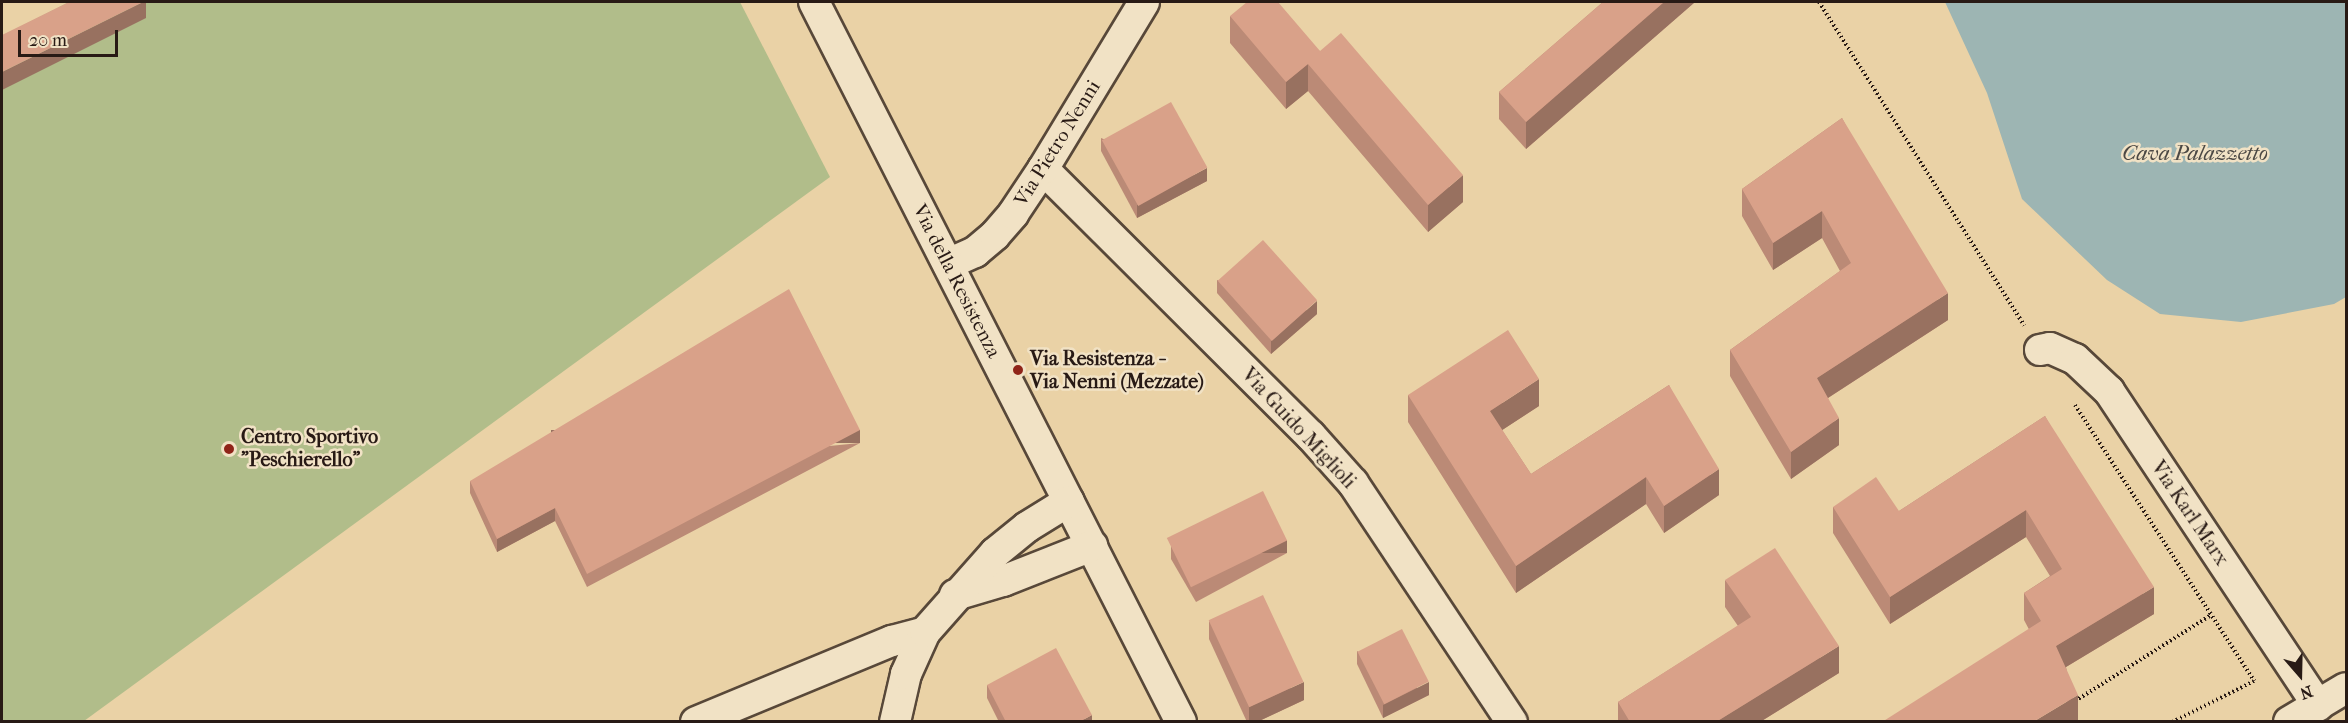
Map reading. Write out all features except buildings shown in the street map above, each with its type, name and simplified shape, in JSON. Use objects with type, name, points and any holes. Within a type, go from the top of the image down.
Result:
[{"type":"street","name":"Via della Resistenza","points":[[814,2],[1181,722]]},
{"type":"street","name":"Via Pietro Nenni","points":[[948,264],[975,252],[995,236],[1043,169],[1144,2]]},
{"type":"street","name":"Via Guido Miglioli","points":[[1043,169],[1311,436],[1353,483],[1512,722]]},
{"type":"street","name":"Via Karl Marx","points":[[2040,350],[2049,348],[2075,359],[2109,392],[2318,706]]},
{"type":"street","points":[[895,722],[906,674],[925,632],[955,595],[1009,541],[1069,501]]},
{"type":"street","points":[[955,595],[1012,578],[1092,546]]},
{"type":"street","points":[[696,722],[892,641],[925,632]]},
{"type":"street","points":[[2289,722],[2346,688]]},
{"type":"path","points":[[2070,704],[2211,615]]},
{"type":"green space","name":"Centro Sportivo \"Peschierello\"","points":[[69,2],[740,2],[830,177],[84,721],[2,722],[2,36]]},
{"type":"water","name":"Cava Palazzetto","points":[[1945,2],[2346,2],[2346,297],[2334,304],[2241,322],[2160,314],[2107,280],[2022,199],[1987,93]]},
{"type":"place","name":"Via Resistenza - Via Nenni (Mezzate)","points":[[1018,370]]},
{"type":"place","name":"Centro Sportivo \"Peschierello\"","points":[[229,449]]}]
